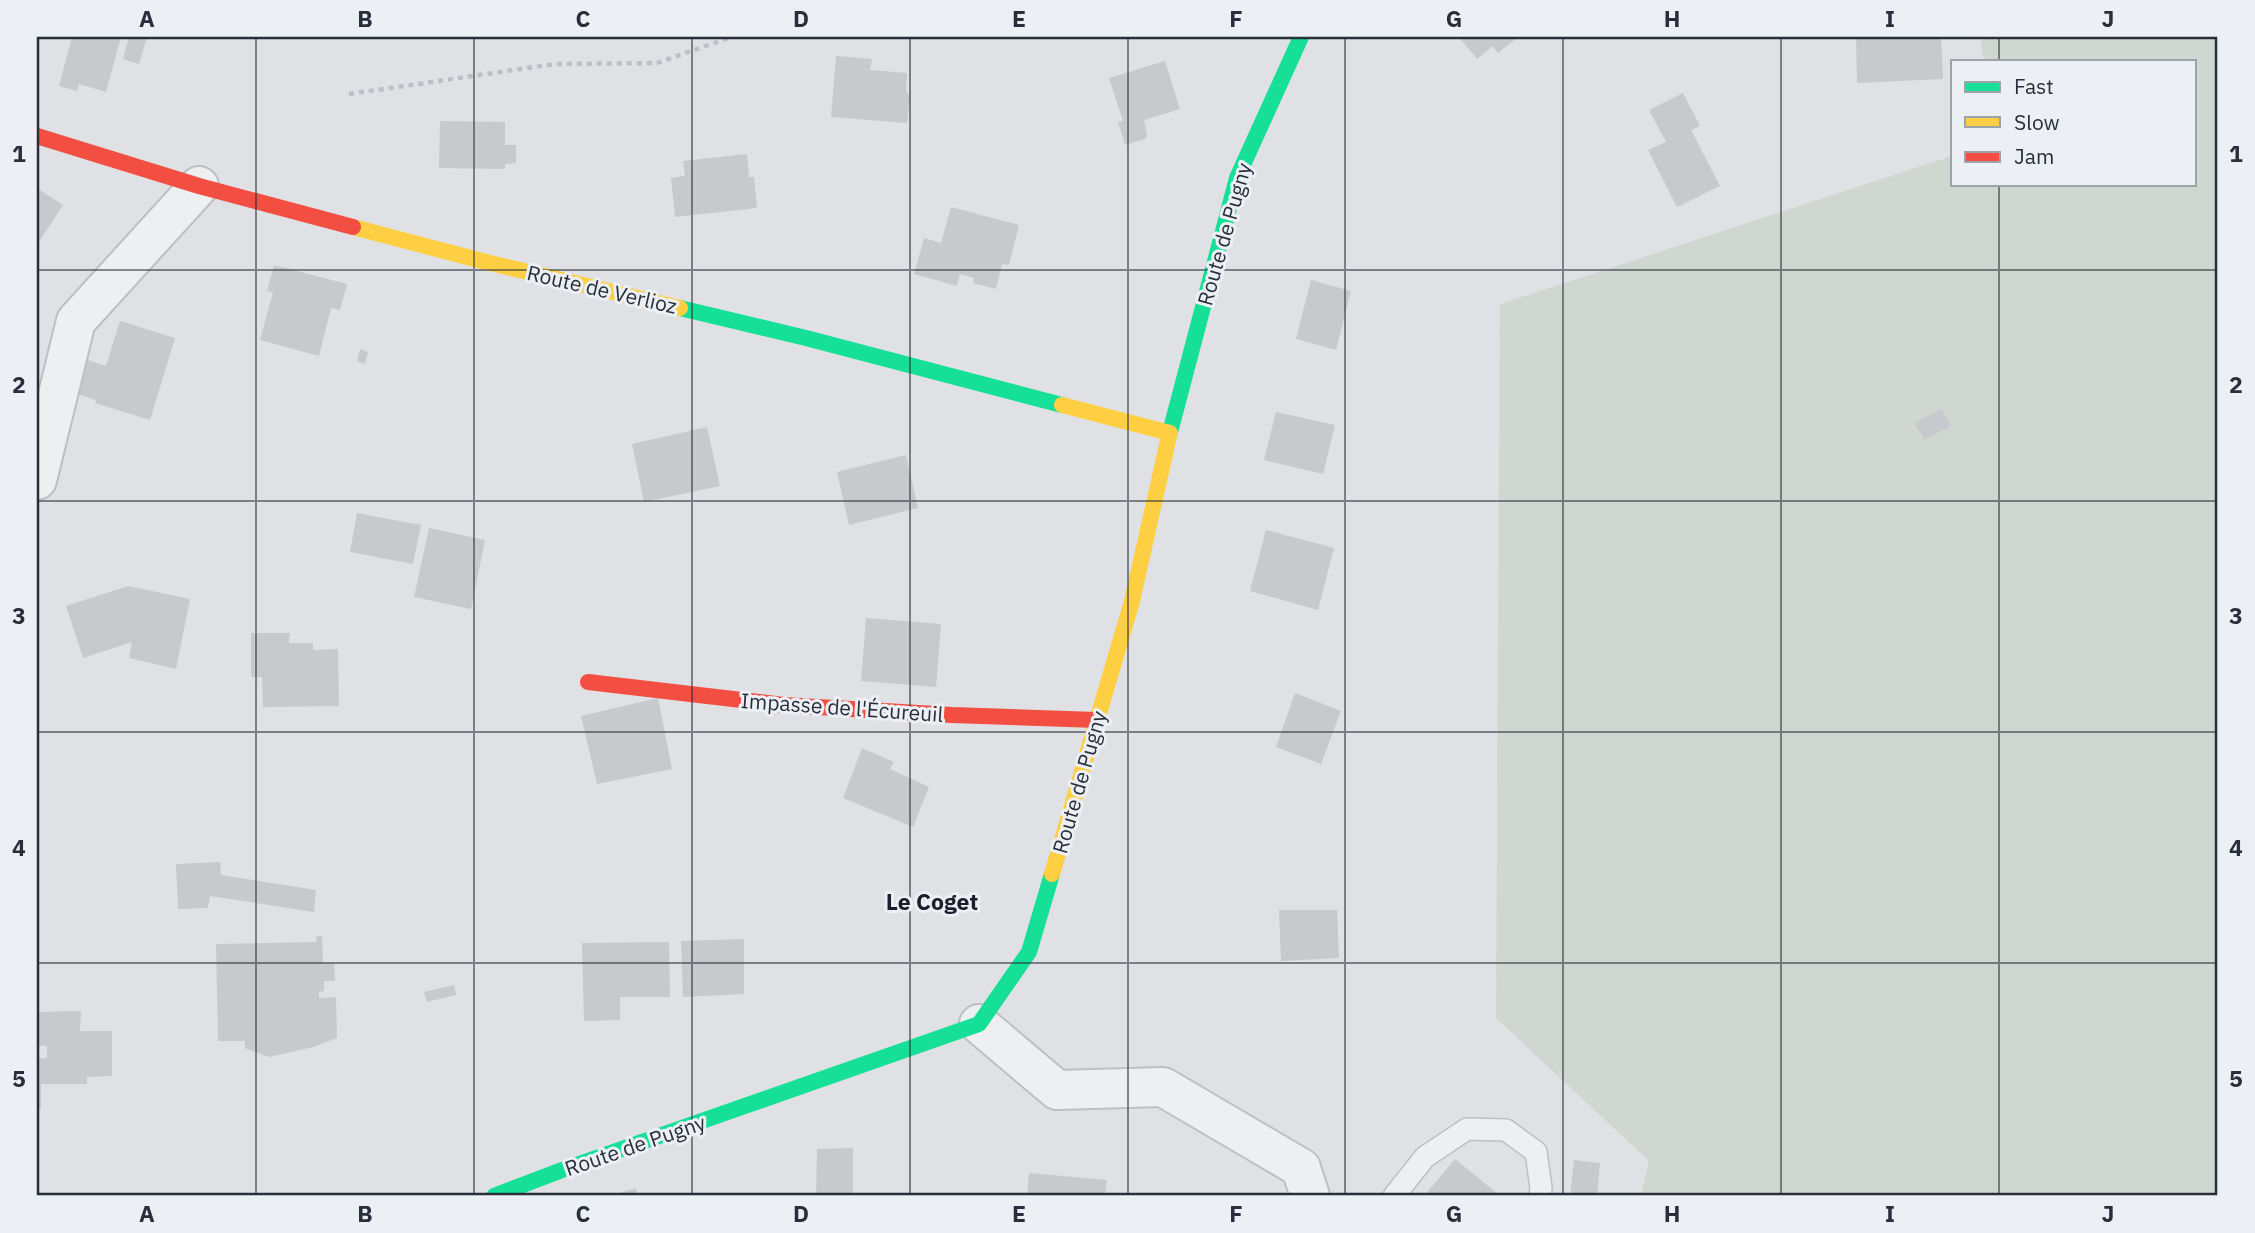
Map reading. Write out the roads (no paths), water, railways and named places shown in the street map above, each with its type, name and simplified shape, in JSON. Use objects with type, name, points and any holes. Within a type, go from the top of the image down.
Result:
[{"type":"street","name":"Route de Pugny","points":[[494,1196],[979,1024],[1029,952],[1132,601],[1170,433],[1237,178],[1301,37]]},
{"type":"street","name":"Route de Verlioz","points":[[37,136],[199,186],[486,262],[806,338],[1170,433]]},
{"type":"street","points":[[37,480],[76,321],[199,186]]},
{"type":"street","name":"Impasse de l'Écureuil","points":[[588,682],[783,705],[1097,720]]},
{"type":"street","points":[[979,1024],[1058,1090],[1163,1087],[1301,1168],[1310,1196]]},
{"type":"lane","points":[[1394,1196],[1424,1157],[1467,1129],[1506,1130],[1536,1152],[1540,1196]]},
{"type":"district","name":"Le Coget","points":[[932,901]]}]
